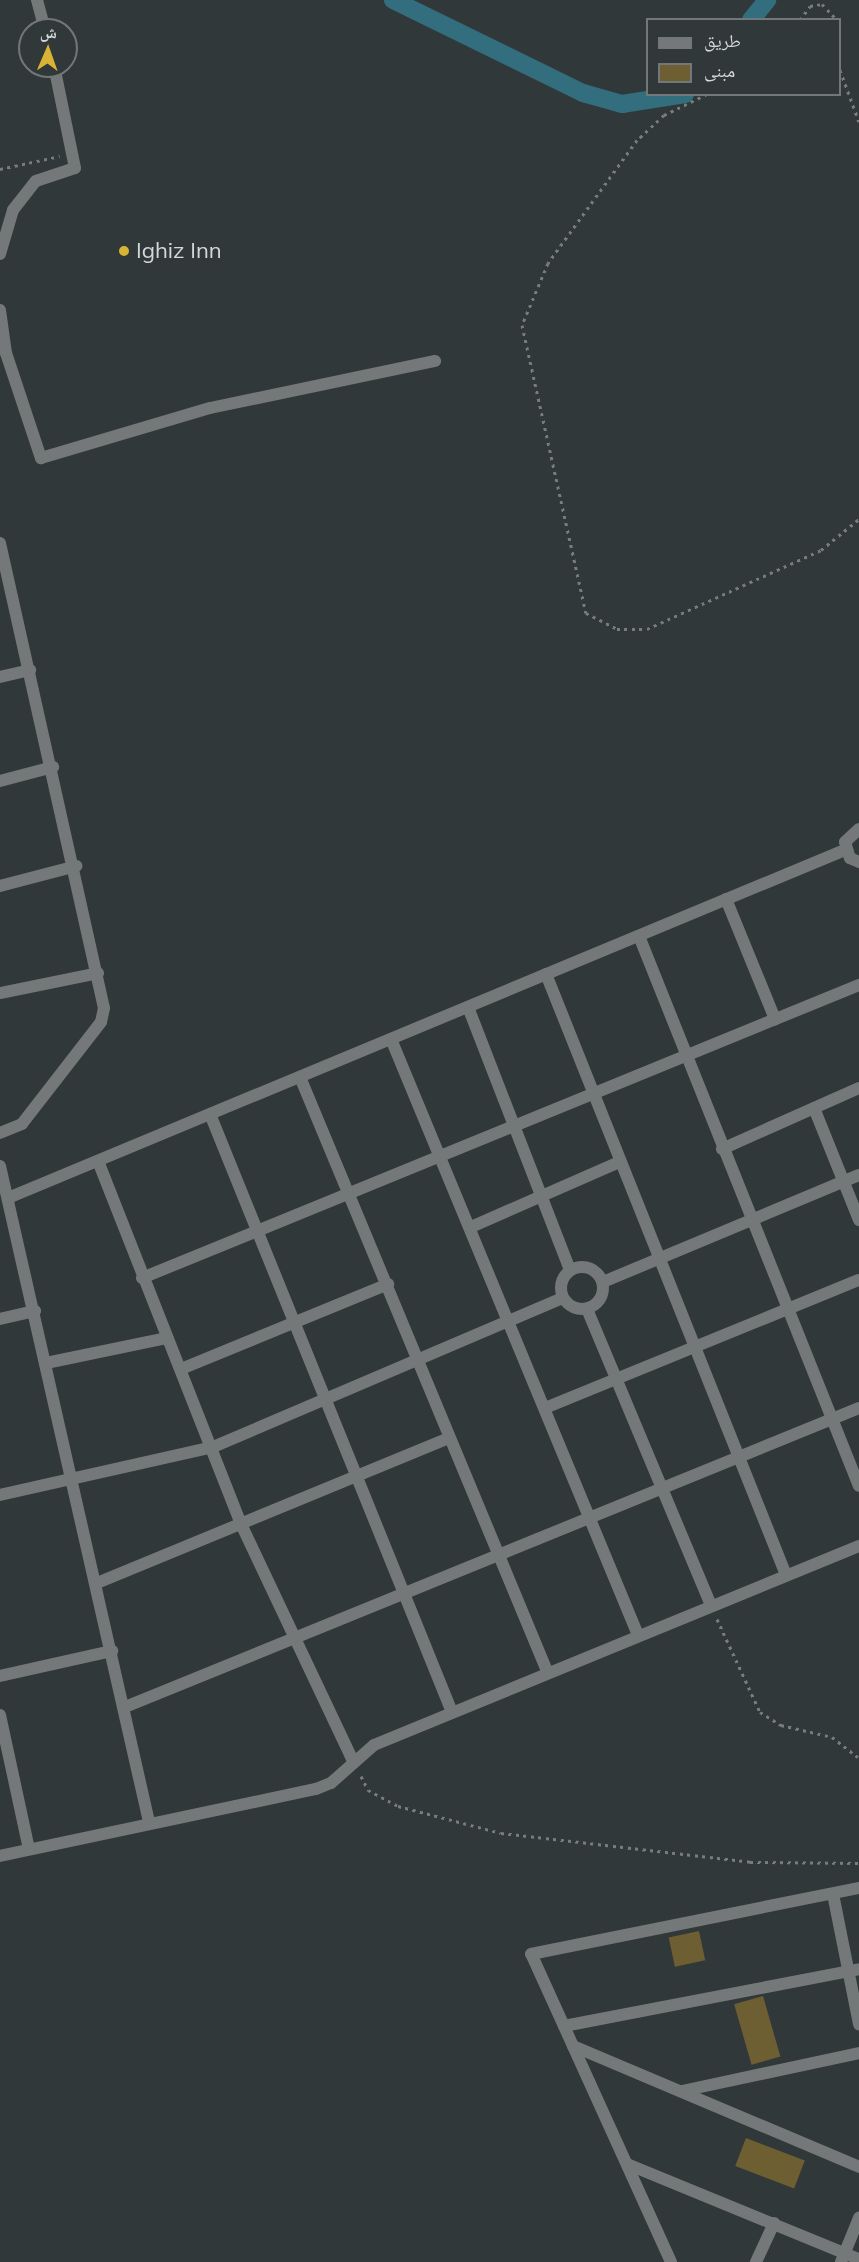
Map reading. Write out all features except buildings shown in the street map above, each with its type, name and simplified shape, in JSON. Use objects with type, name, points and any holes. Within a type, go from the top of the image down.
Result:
[{"type":"street","points":[[38,0],[42,18]]},
{"type":"street","points":[[0,254],[13,210],[36,181],[75,168],[74,153],[57,78]]},
{"type":"street","points":[[0,310],[6,353],[41,458],[210,408],[435,361]]},
{"type":"street","points":[[0,543],[4,575],[30,670],[104,993],[101,1023],[22,1124],[0,1133]]},
{"type":"street","points":[[0,677],[30,670]]},
{"type":"street","points":[[0,781],[53,767]]},
{"type":"street","points":[[845,850],[848,834],[859,829]]},
{"type":"street","points":[[845,850],[859,862]]},
{"type":"street","points":[[8,1198],[845,850]]},
{"type":"street","points":[[0,886],[76,866]]},
{"type":"street","points":[[726,899],[774,1019]]},
{"type":"street","points":[[639,936],[683,1057],[859,1486]]},
{"type":"street","points":[[0,993],[98,973]]},
{"type":"street","points":[[546,974],[619,1162],[786,1575]]},
{"type":"street","points":[[142,1278],[859,985]]},
{"type":"street","points":[[468,1007],[517,1125],[570,1270],[561,1288],[563,1298]]},
{"type":"street","points":[[391,1039],[510,1321],[638,1635]]},
{"type":"street","points":[[300,1077],[388,1284],[448,1438],[547,1671]]},
{"type":"street","points":[[722,1149],[859,1088]]},
{"type":"street","points":[[814,1108],[859,1220]]},
{"type":"street","points":[[210,1114],[452,1712]]},
{"type":"street","points":[[98,1161],[142,1278],[213,1447],[241,1524],[353,1761]]},
{"type":"street","points":[[471,1227],[619,1162]]},
{"type":"street","points":[[0,1166],[97,1583],[149,1822]]},
{"type":"street","points":[[603,1282],[859,1175]]},
{"type":"street","points":[[570,1270],[596,1271],[603,1282],[603,1293],[587,1309]]},
{"type":"street","points":[[545,1408],[859,1280]]},
{"type":"street","points":[[181,1369],[388,1284]]},
{"type":"street","points":[[0,1496],[213,1447],[563,1298],[587,1309],[711,1606]]},
{"type":"street","points":[[0,1319],[35,1311]]},
{"type":"street","points":[[46,1363],[167,1338]]},
{"type":"street","points":[[125,1707],[498,1557],[859,1408]]},
{"type":"street","points":[[97,1583],[448,1438]]},
{"type":"street","points":[[0,1856],[149,1822],[316,1789],[331,1783],[353,1761],[375,1744],[547,1671],[859,1546]]},
{"type":"street","points":[[0,1676],[112,1651]]},
{"type":"street","points":[[0,1715],[29,1849]]},
{"type":"street","points":[[672,2262],[531,1954],[859,1888]]},
{"type":"street","points":[[833,1894],[854,1970],[859,2024]]},
{"type":"street","points":[[564,2026],[854,1970]]},
{"type":"street","points":[[573,2046],[859,2167]]},
{"type":"street","points":[[682,2091],[859,2053]]},
{"type":"street","points":[[627,2164],[774,2223],[843,2258],[859,2259]]},
{"type":"street","points":[[843,2258],[859,2218]]},
{"type":"street","points":[[756,2262],[774,2223]]},
{"type":"path","points":[[802,18],[816,2],[828,6],[836,18]]},
{"type":"path","points":[[841,73],[859,122]]},
{"type":"path","points":[[703,96],[664,115],[637,140],[548,263],[522,325],[586,613],[617,629],[647,629],[821,549],[859,519]]},
{"type":"path","points":[[0,169],[74,153]]},
{"type":"path","points":[[711,1606],[760,1712],[781,1725],[832,1737],[859,1758]]},
{"type":"path","points":[[353,1761],[368,1790],[398,1806],[501,1833],[750,1862],[859,1863]]},
{"type":"waterway","points":[[393,0],[583,93],[622,104],[672,96]]},
{"type":"waterway","points":[[753,18],[767,0]]},
{"type":"place","name":"Ighiz Inn","points":[[124,251]]}]
